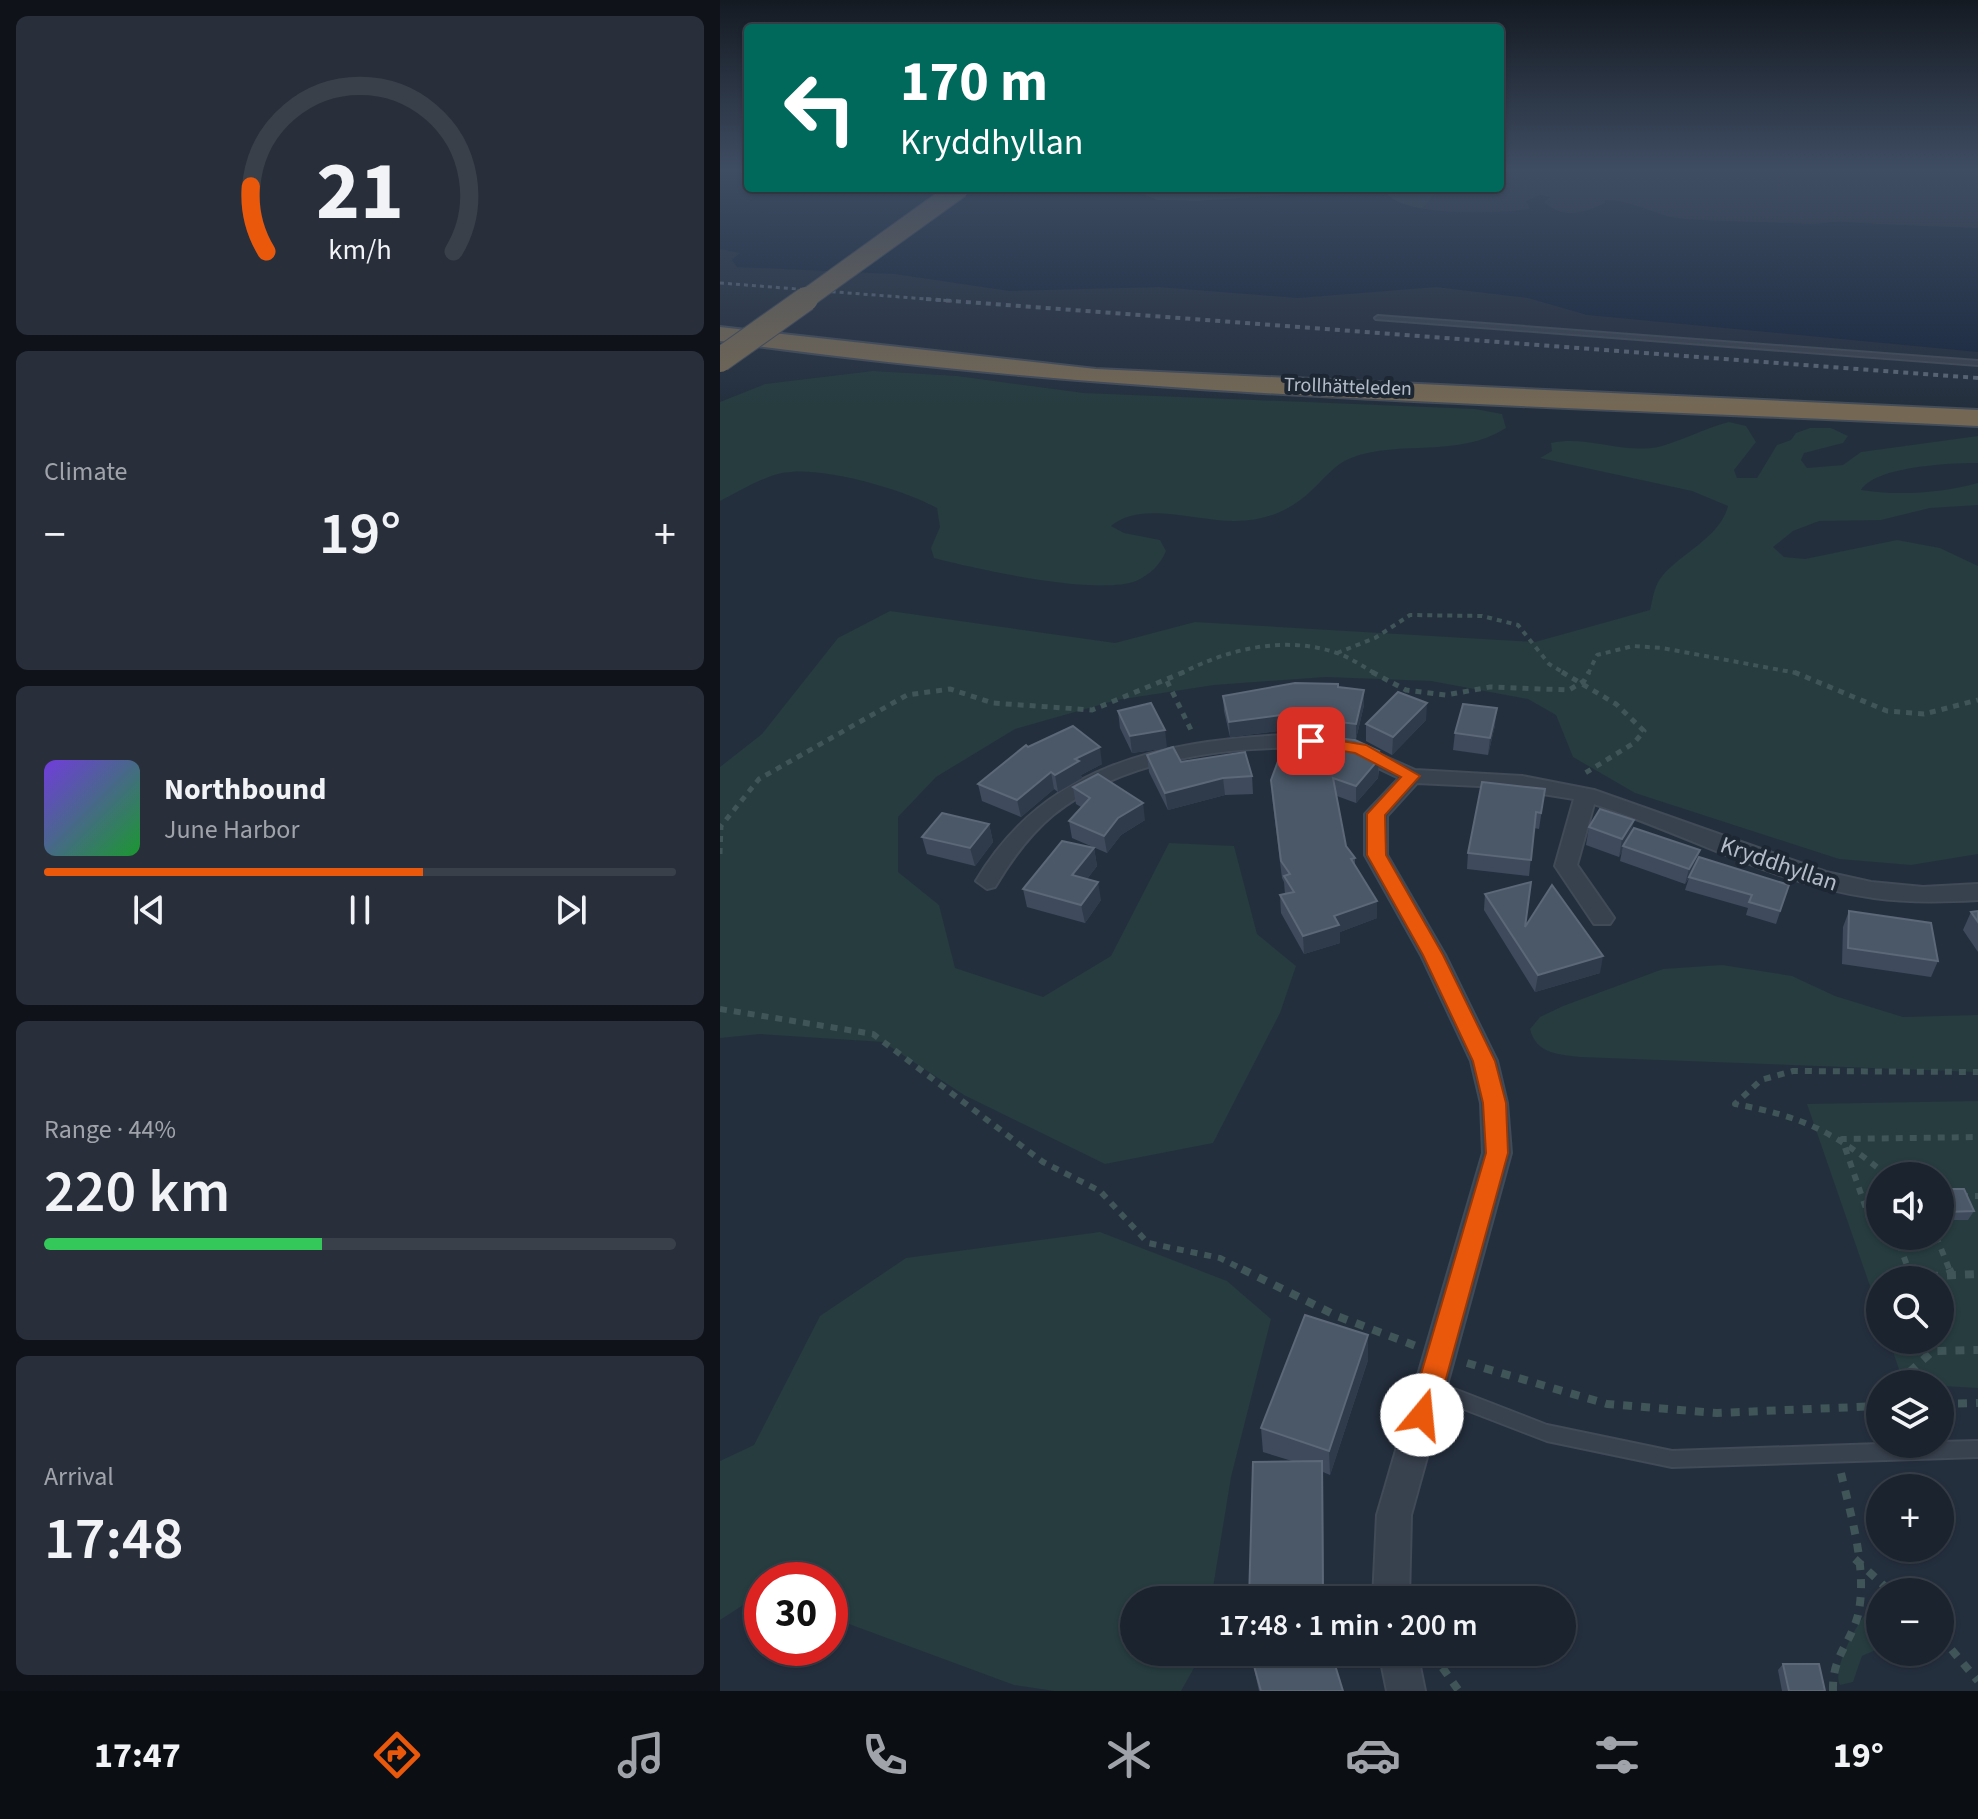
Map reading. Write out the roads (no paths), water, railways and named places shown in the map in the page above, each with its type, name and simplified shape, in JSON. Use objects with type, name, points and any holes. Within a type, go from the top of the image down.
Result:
[{"type":"highway","points":[[720,360],[876,248]]},
{"type":"highway","name":"Trollhätteleden","points":[[720,324],[1099,365],[1978,406]]},
{"type":"highway","name":"Trollhätteleden","points":[[720,334],[820,348],[1096,376],[1978,418]]},
{"type":"street","name":"Kryddhyllan","points":[[987,881],[1012,840],[1055,803],[1108,774],[1200,751],[1258,742],[1311,741],[1360,749],[1412,776],[1492,778],[1586,795],[1768,864],[1855,889],[1931,898],[1978,892]]},
{"type":"street","points":[[1391,1586],[1394,1515],[1497,1153],[1494,1103],[1484,1061],[1433,955],[1376,855],[1376,814],[1412,776]]},
{"type":"street","points":[[1586,795],[1566,866],[1602,918]]},
{"type":"street","points":[[1401,1666],[1406,1691]]},
{"type":"lane","points":[[1378,318],[1978,363]]},
{"type":"lane","points":[[1430,1388],[1547,1433],[1672,1459],[1978,1449]]},
{"type":"water","points":[[1978,248],[1978,352],[1587,315],[1528,298],[1436,287],[1298,298],[1159,287],[1010,291],[895,274],[737,267],[732,260],[740,253],[720,249]]},
{"type":"railway","points":[[720,283],[933,300]]},
{"type":"railway","points":[[926,299],[933,300]]},
{"type":"railway","points":[[933,300],[1978,378]]},
{"type":"railway","points":[[933,300],[952,301]]}]
